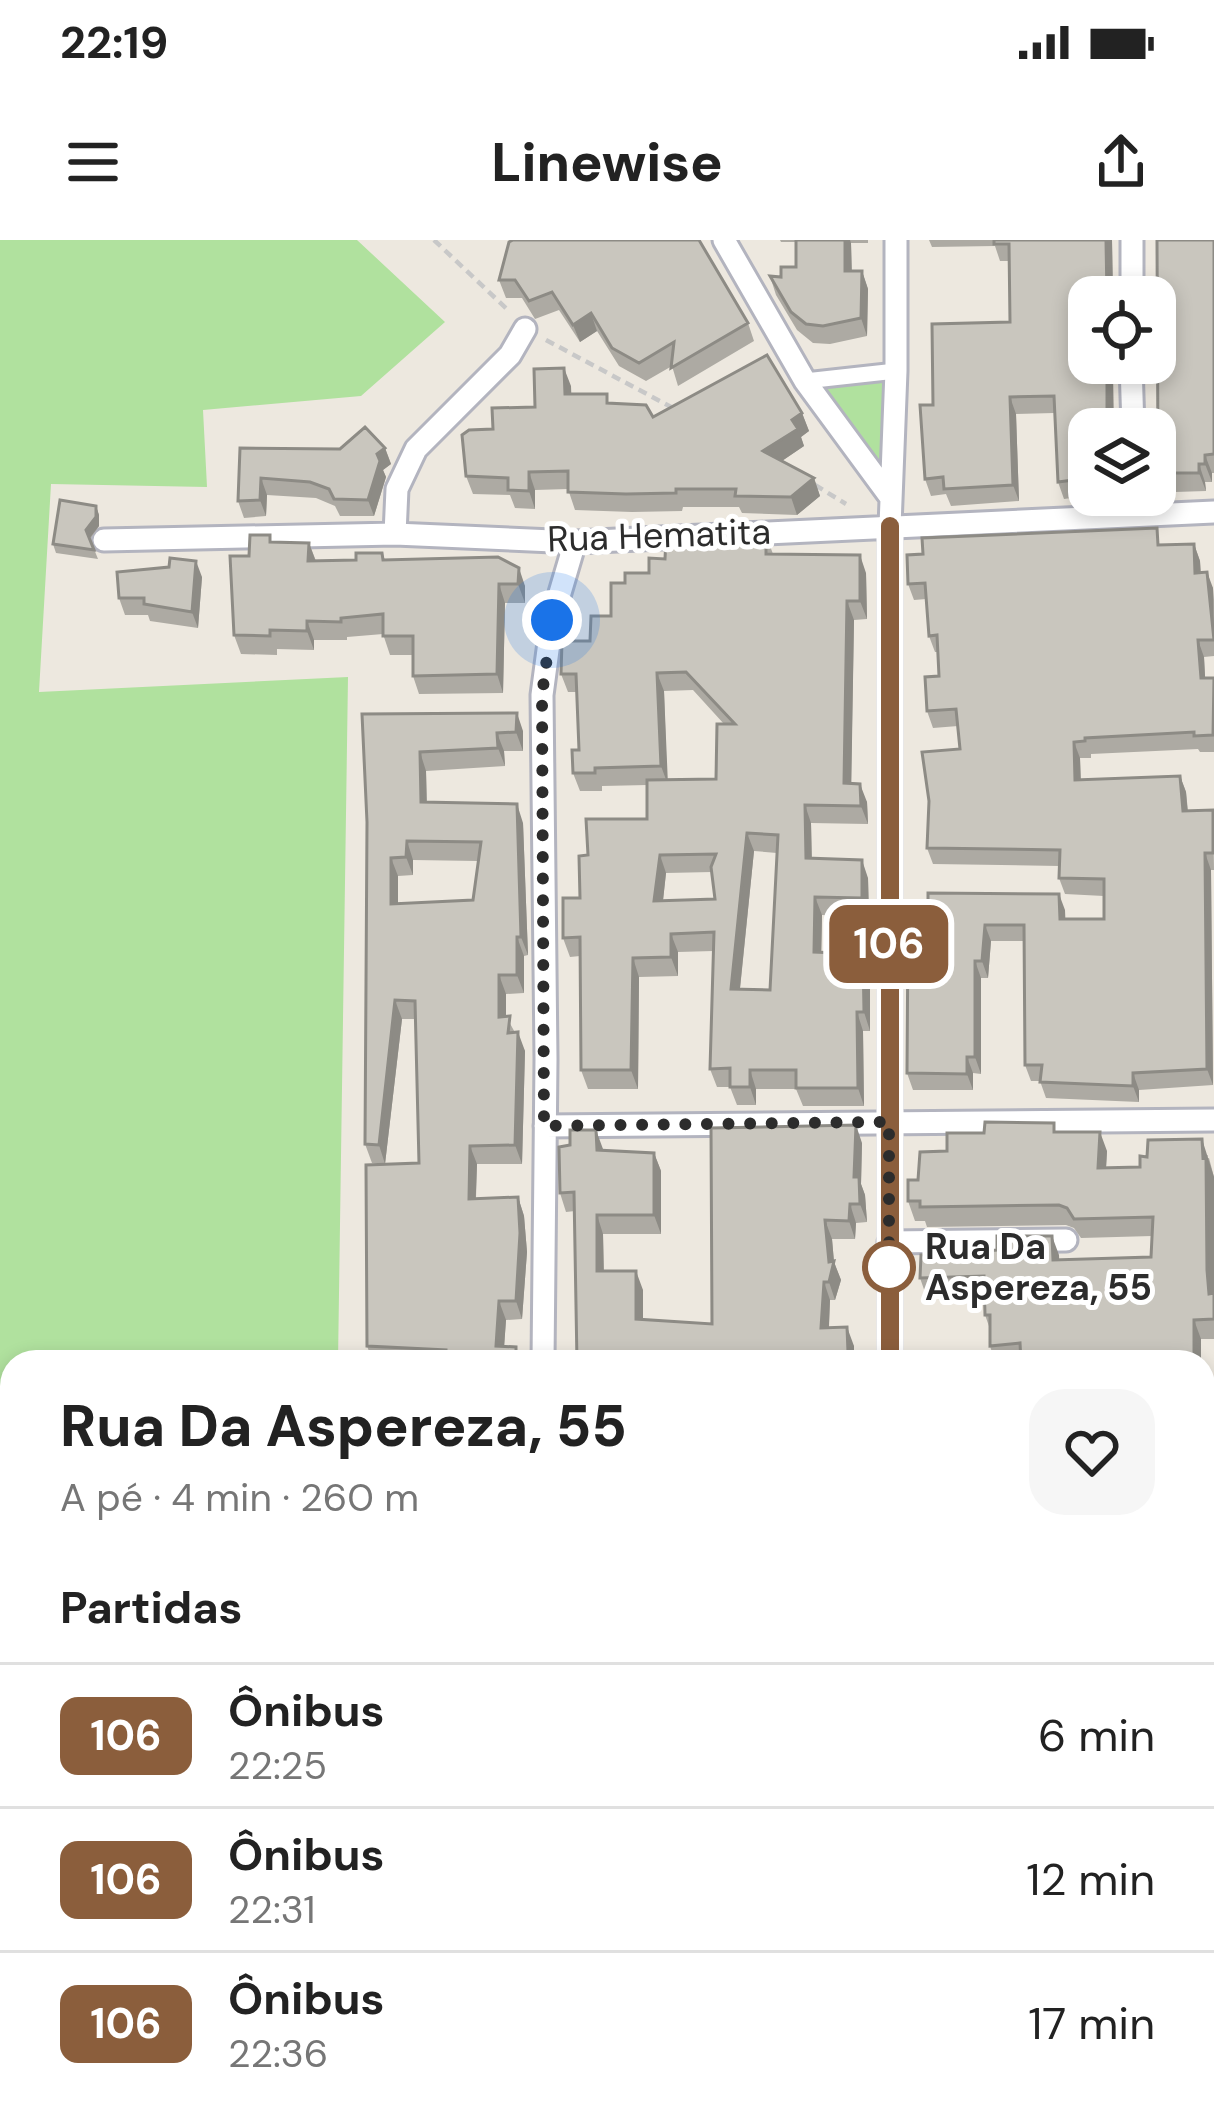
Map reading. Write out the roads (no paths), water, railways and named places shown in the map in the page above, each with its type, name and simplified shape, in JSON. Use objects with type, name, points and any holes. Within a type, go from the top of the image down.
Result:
[{"type":"street","points":[[724,240],[805,381],[891,498]]},
{"type":"street","points":[[890,1350],[886,526],[896,371],[896,240]]},
{"type":"street","points":[[1132,240],[1132,276]]},
{"type":"street","points":[[394,534],[397,489],[416,449],[510,355],[525,329]]},
{"type":"street","points":[[805,381],[896,371]]},
{"type":"street","name":"Rua Hematita","points":[[1176,508],[1214,512]]},
{"type":"street","name":"Rua Hematita","points":[[104,540],[394,534],[575,542],[886,526],[1068,510]]},
{"type":"street","points":[[543,1350],[542,695],[552,620],[575,542]]},
{"type":"street","points":[[544,1126],[1214,1120]]},
{"type":"street","points":[[889,1242],[1066,1240]]},
{"type":"place","name":"Rua Da Aspereza, 55","points":[[889,1267]]}]
